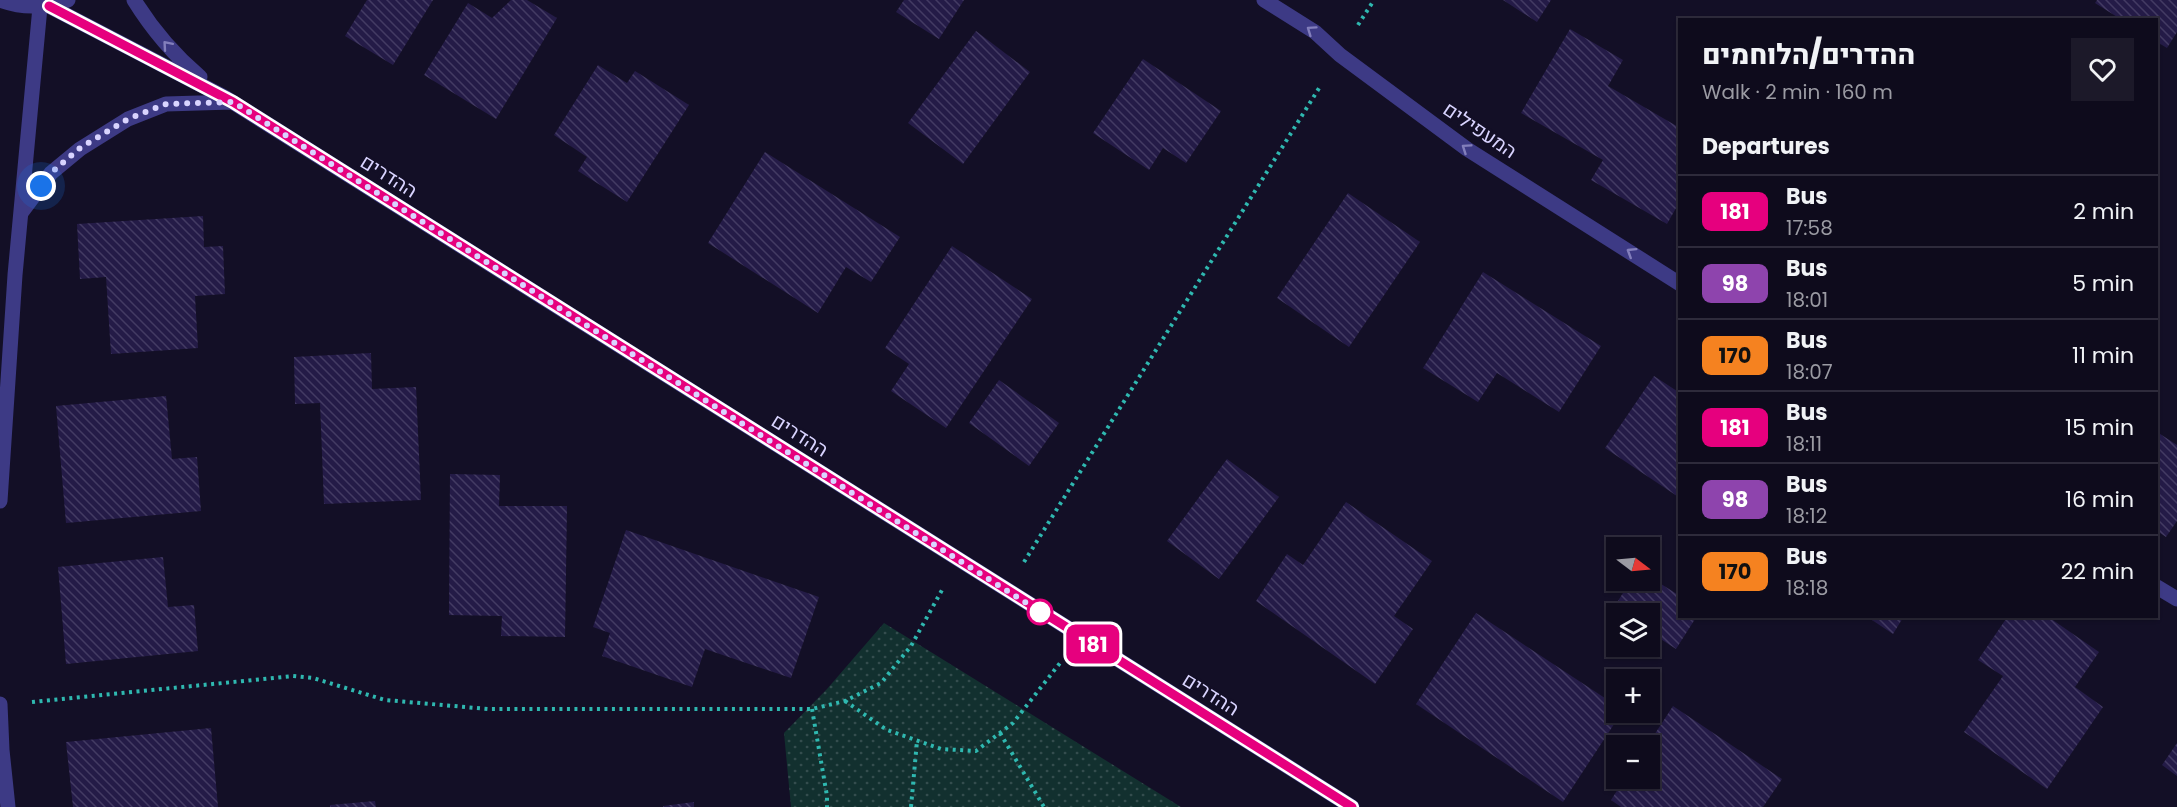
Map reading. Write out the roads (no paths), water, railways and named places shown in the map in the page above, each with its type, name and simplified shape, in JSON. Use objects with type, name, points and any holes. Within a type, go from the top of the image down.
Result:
[{"type":"street","points":[[0,0],[15,6],[45,6],[68,0]]},
{"type":"street","name":"ההדרים","points":[[134,0],[146,20],[181,60],[229,100]]},
{"type":"street","name":"המעפילים","points":[[1264,0],[1315,32],[1340,55],[1467,148],[1678,283]]},
{"type":"street","points":[[0,501],[21,213],[45,6]]},
{"type":"street","name":"ההדרים","points":[[45,6],[229,100],[1352,807]]},
{"type":"street","points":[[21,213],[51,173],[80,148],[128,119],[166,104],[229,100]]},
{"type":"street","points":[[2158,588],[2177,599]]},
{"type":"street","points":[[0,704],[8,807]]}]
